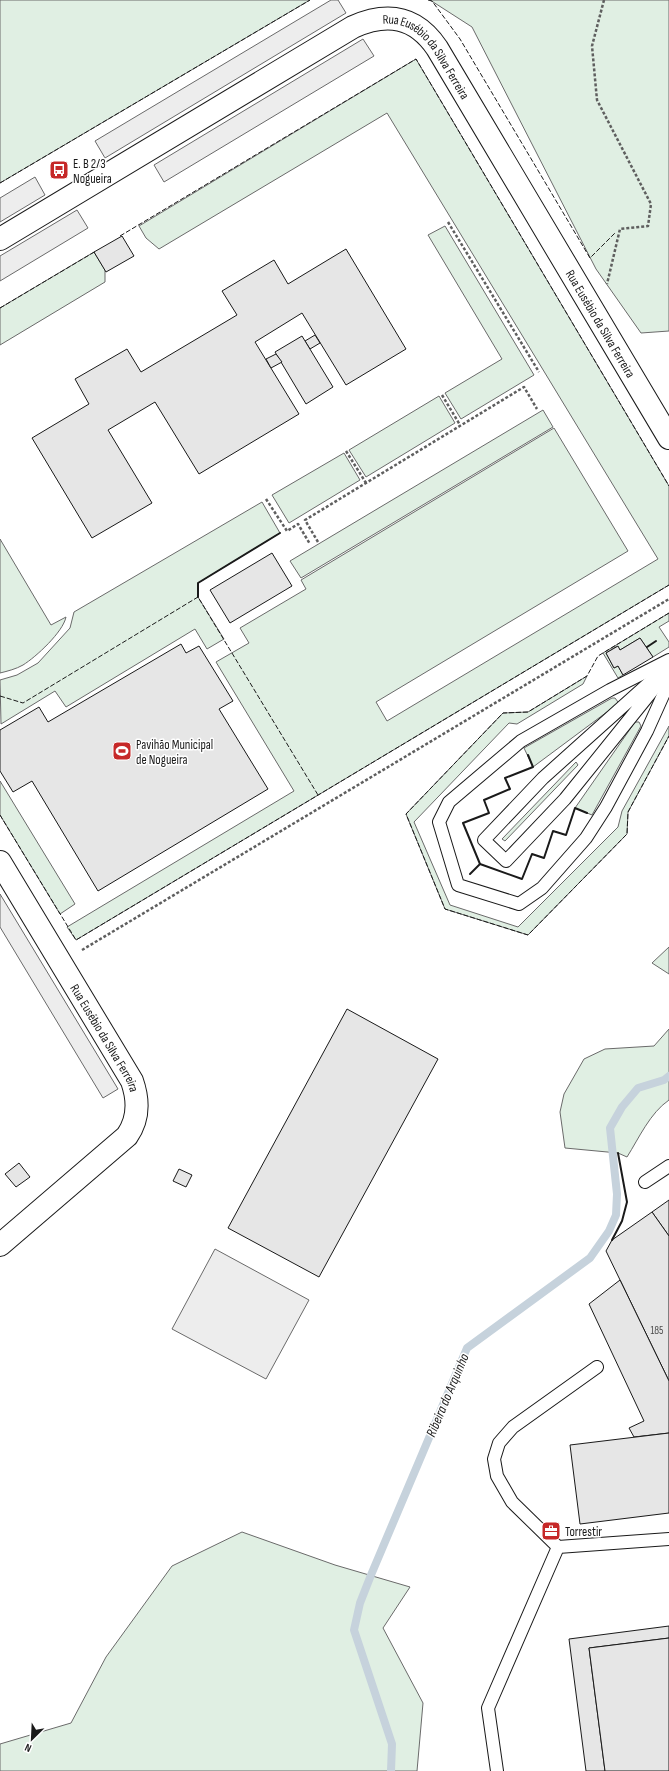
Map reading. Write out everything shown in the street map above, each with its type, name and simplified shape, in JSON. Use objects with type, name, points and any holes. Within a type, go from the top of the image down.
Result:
[{"type":"street","name":"Rua Eusébio da Silva Ferreira","points":[[0,239],[353,27],[367,21],[387,18],[408,22],[426,33],[434,44],[669,438]]},
{"type":"street","name":"Rua Eusébio da Silva Ferreira","points":[[0,862],[132,1082],[137,1097],[138,1106],[137,1117],[128,1136],[0,1245]]},
{"type":"lane","points":[[669,660],[610,690],[521,741],[449,802],[439,822],[458,885],[519,904],[542,888],[586,838],[606,807],[647,731],[669,682]]},
{"type":"lane","points":[[669,666],[544,778],[484,840],[506,860],[565,798],[669,670]]},
{"type":"lane","points":[[645,1182],[669,1166]]},
{"type":"lane","points":[[597,1367],[513,1427],[499,1443],[494,1459],[497,1476],[512,1502],[558,1547],[669,1539]]},
{"type":"lane","points":[[497,1771],[488,1708],[558,1547]]},
{"type":"path","points":[[592,310],[604,293],[620,229],[648,226],[651,204],[597,100],[592,46],[604,0]]},
{"type":"path","points":[[448,222],[539,372]]},
{"type":"path","points":[[318,542],[305,520],[460,425],[524,387],[537,409]]},
{"type":"path","points":[[442,395],[460,425]]},
{"type":"path","points":[[346,452],[366,483]]},
{"type":"path","points":[[266,499],[287,531],[298,524],[310,544]]},
{"type":"path","points":[[61,962],[669,599]]},
{"type":"green space","points":[[0,0],[310,0],[0,183]]},
{"type":"green space","points":[[430,0],[669,0],[669,331],[641,333],[596,269],[472,27]]},
{"type":"green space","points":[[416,59],[669,486],[669,585],[76,940],[67,927],[294,791],[216,662],[249,643],[240,628],[306,589],[301,580],[554,428],[628,551],[376,702],[387,721],[658,559],[387,113],[159,249],[146,238],[139,226]]},
{"type":"green space","points":[[445,226],[534,375],[461,419],[445,393],[502,359],[428,235]]},
{"type":"green space","points":[[94,252],[105,270],[105,282],[0,345],[0,308]]},
{"type":"green space","points":[[439,396],[455,423],[366,477],[349,450]]},
{"type":"green space","points":[[543,410],[553,427],[301,578],[290,561]]},
{"type":"green space","points":[[344,453],[360,480],[289,523],[272,495]]},
{"type":"green space","points":[[262,502],[280,533],[198,583],[198,597],[224,639],[207,649],[195,629],[66,707],[55,691],[1,724],[0,680],[17,675],[38,663],[70,628],[74,612]]},
{"type":"green space","points":[[0,539],[51,625],[66,617],[55,637],[35,656],[12,670],[0,673]]},
{"type":"green space","points":[[669,613],[669,621],[659,627],[669,642],[669,647],[653,657],[640,638],[620,650],[617,646],[606,653],[614,668],[618,666],[623,675],[618,678],[603,653]]},
{"type":"green space","points":[[587,676],[583,684],[517,724],[509,723],[414,822],[450,905],[518,927],[618,827],[622,811],[669,726],[669,736],[628,812],[627,834],[528,935],[445,909],[406,814],[503,713],[528,712]]},
{"type":"green space","points":[[612,698],[615,698],[618,702],[615,706],[533,767],[524,748]]},
{"type":"green space","points":[[635,722],[639,722],[641,726],[592,815],[575,808]]},
{"type":"green space","points":[[576,762],[578,765],[505,841],[502,839]]},
{"type":"green space","points":[[0,781],[75,904],[60,914],[0,815]]},
{"type":"green space","points":[[669,947],[669,974],[652,963]]},
{"type":"green space","points":[[669,1029],[669,1100],[656,1112],[627,1157],[618,1153],[565,1148],[560,1112],[564,1094],[584,1059],[605,1049],[654,1046]]},
{"type":"green space","points":[[242,1532],[335,1565],[410,1587],[383,1628],[423,1703],[417,1771],[0,1771],[0,1744],[71,1723],[106,1657],[172,1566]]},
{"type":"shaded area","points":[[331,0],[338,0],[346,13],[105,158],[95,141]]},
{"type":"shaded area","points":[[363,39],[374,56],[164,182],[154,165]]},
{"type":"shaded area","points":[[35,177],[45,195],[0,222],[0,198]]},
{"type":"shaded area","points":[[77,210],[88,228],[0,281],[0,256]]},
{"type":"shaded area","points":[[0,894],[118,1089],[103,1098],[0,927]]},
{"type":"shaded area","points":[[215,1249],[309,1300],[266,1379],[172,1329]]},
{"type":"building","points":[[122,236],[134,256],[106,272],[94,252]]},
{"type":"building","points":[[346,249],[406,349],[346,385],[302,313],[255,342],[299,414],[199,474],[155,402],[108,430],[152,503],[92,538],[32,438],[89,404],[75,379],[127,349],[141,372],[237,315],[222,291],[274,260],[288,284]]},
{"type":"building","points":[[315,335],[320,343],[310,349],[305,341]]},
{"type":"building","points":[[302,336],[333,387],[306,404],[275,352]]},
{"type":"building","points":[[276,354],[282,362],[271,368],[266,359]]},
{"type":"building","points":[[272,553],[292,586],[230,623],[210,590]]},
{"type":"building","points":[[640,638],[653,657],[623,675],[618,666],[614,668],[606,653],[618,646],[620,650]]},
{"type":"building","name":"Pavihão Municipal de Nogueira","points":[[181,644],[186,653],[199,646],[233,701],[219,709],[268,789],[98,891],[32,781],[13,792],[0,771],[0,730],[39,707],[48,722]]},
{"type":"building","points":[[347,1009],[438,1059],[319,1277],[228,1228]]},
{"type":"building","points":[[19,1163],[30,1177],[16,1187],[5,1174]]},
{"type":"building","points":[[179,1169],[192,1175],[186,1187],[173,1181]]},
{"type":"building","points":[[669,1200],[669,1236],[652,1212]]},
{"type":"building","points":[[652,1212],[669,1236],[669,1381],[606,1251],[612,1240]]},
{"type":"building","points":[[620,1280],[669,1381],[669,1433],[634,1437],[629,1428],[644,1421],[589,1304]]},
{"type":"building","points":[[669,1433],[669,1513],[580,1524],[570,1445]]},
{"type":"building","points":[[669,1626],[669,1638],[589,1648],[605,1771],[586,1771],[569,1639]]},
{"type":"building","points":[[669,1638],[669,1771],[605,1771],[589,1648]]},
{"type":"waterway","name":"Ribeira do Arquinho","points":[[391,1771],[392,1744],[354,1630],[360,1603],[371,1575],[467,1348],[590,1258],[609,1231],[616,1215],[617,1194],[610,1128],[622,1107],[638,1088],[664,1080],[669,1076]]},
{"type":"fence","points":[[0,183],[310,0]]},
{"type":"fence","points":[[428,0],[432,1],[460,39],[590,258],[615,233]]},
{"type":"fence","points":[[120,236],[416,59],[669,486]]},
{"type":"fence","points":[[0,308],[96,251]]},
{"type":"fence","points":[[0,815],[76,940],[669,585]]},
{"type":"fence","points":[[0,696],[23,703],[198,597],[318,795]]},
{"type":"fence","points":[[669,613],[598,656],[587,676],[528,712],[503,713],[406,814],[445,909],[528,935],[627,834],[628,812],[669,736]]},
{"type":"wall","points":[[198,597],[198,583],[280,533]]},
{"type":"wall","points":[[647,647],[656,641]]},
{"type":"wall","points":[[528,755],[533,767],[505,778],[510,789],[484,800],[489,813],[463,823],[480,864],[522,879],[532,854],[544,858],[553,831],[566,835],[575,808],[587,813]]},
{"type":"wall","points":[[470,874],[480,864]]},
{"type":"wall","points":[[612,1240],[622,1221],[627,1202],[618,1153]]},
{"type":"place","name":"E. B 2/3 Nogueira","points":[[59,170]]},
{"type":"place","name":"Pavihão Municipal de Nogueira","points":[[122,751]]},
{"type":"place","name":"Torrestir","points":[[551,1531]]}]
